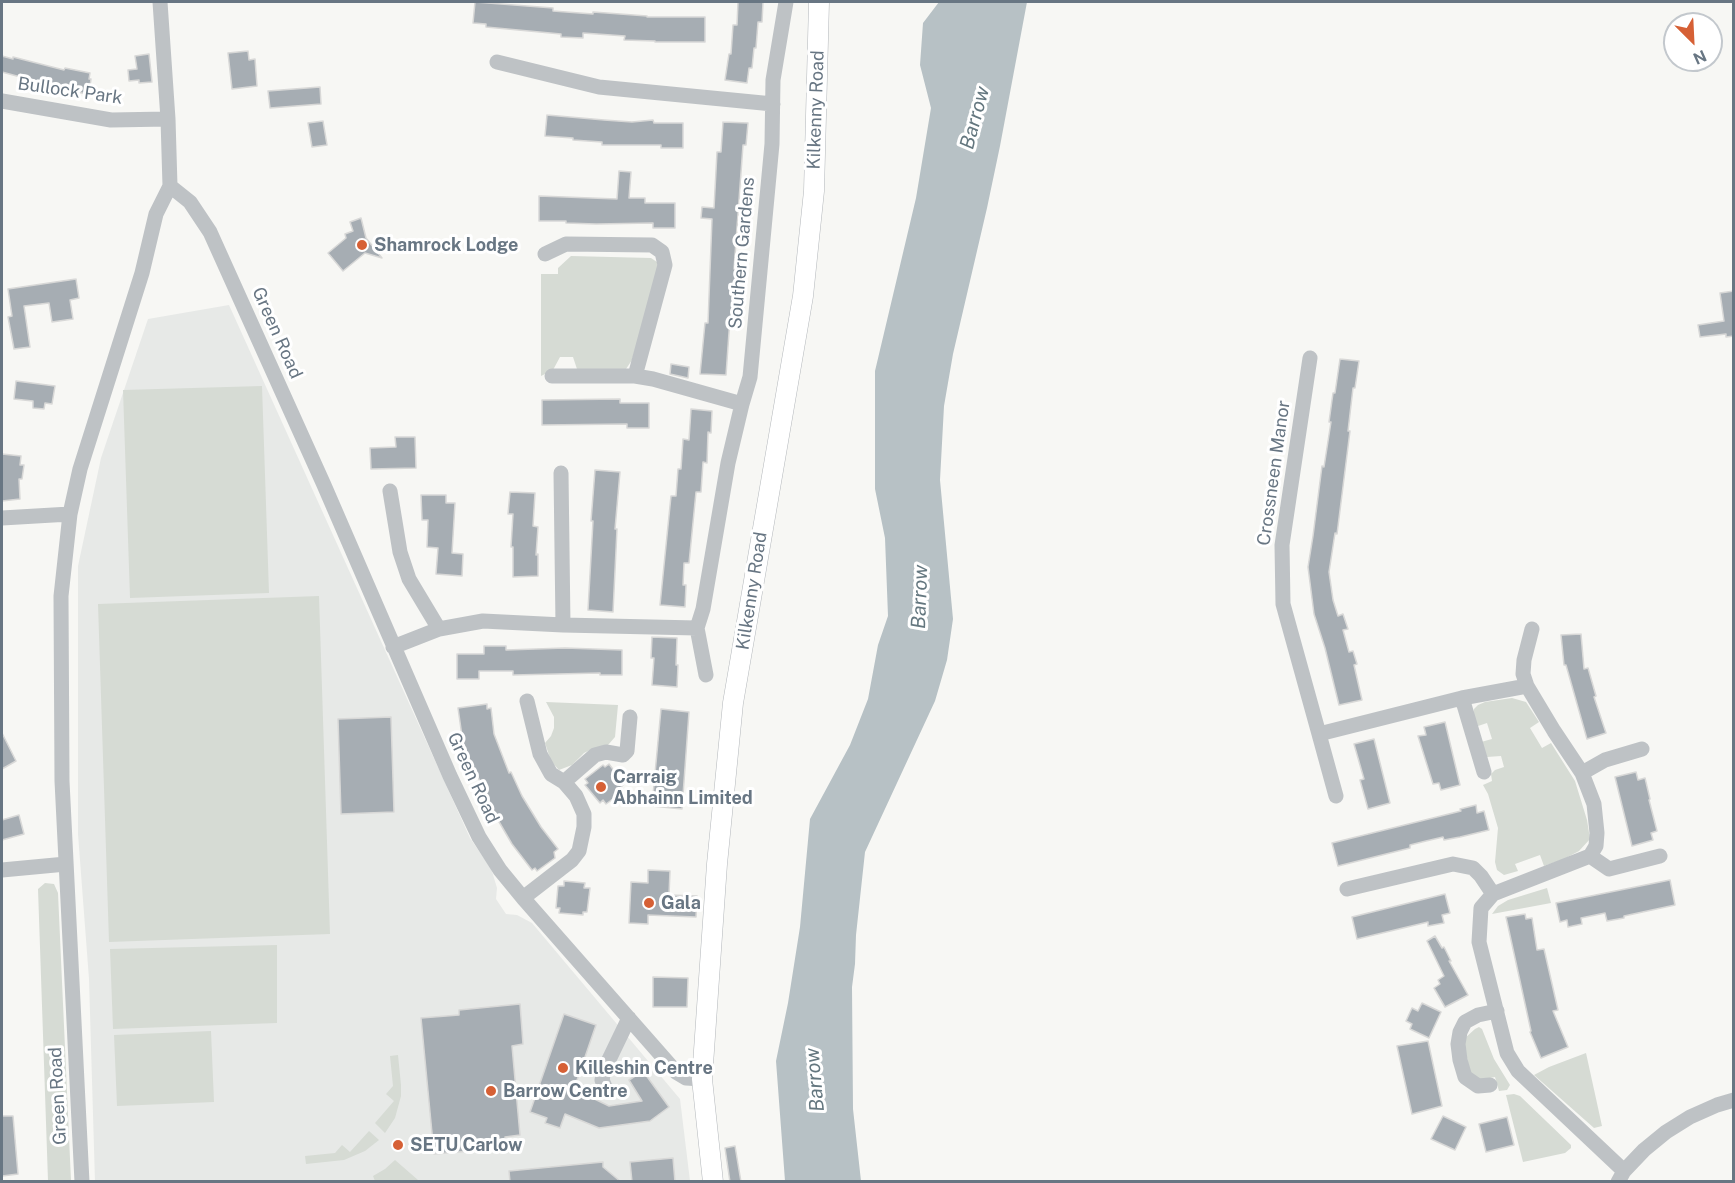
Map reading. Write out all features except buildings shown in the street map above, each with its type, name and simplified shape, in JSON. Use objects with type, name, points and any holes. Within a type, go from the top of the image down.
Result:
[{"type":"main road","name":"Kilkenny Road","points":[[713,1182],[702,1079],[717,864],[734,703],[803,296],[814,191],[819,2]]},
{"type":"street","points":[[160,2],[170,186]]},
{"type":"street","name":"Southern Gardens","points":[[706,675],[697,628],[703,609],[728,463],[741,404],[750,377],[772,144],[773,80],[786,2]]},
{"type":"street","points":[[497,62],[599,87],[773,104]]},
{"type":"street","name":"Bullock Park","points":[[2,101],[111,120],[168,119]]},
{"type":"street","name":"Green Road","points":[[82,1182],[61,740],[61,611],[70,514],[80,469],[142,273],[156,214],[170,186],[190,202],[210,232],[479,837],[500,870],[523,898],[676,1072],[686,1078],[702,1079]]},
{"type":"street","points":[[545,254],[566,244],[652,245],[662,252],[665,265],[635,376]]},
{"type":"street","name":"Crossneen Manor","points":[[1310,358],[1282,545],[1283,604],[1336,796]]},
{"type":"street","points":[[552,376],[635,376],[741,404]]},
{"type":"street","points":[[561,472],[563,625]]},
{"type":"street","points":[[390,491],[400,552],[409,579],[439,629]]},
{"type":"street","points":[[2,518],[70,514]]},
{"type":"street","points":[[393,647],[439,629],[483,621],[697,628]]},
{"type":"street","points":[[1532,629],[1523,674],[1527,686],[1582,773],[1594,804],[1597,833],[1596,846],[1590,856],[1493,894],[1480,909],[1479,942],[1507,1053],[1518,1071],[1621,1176],[1644,1150],[1666,1132],[1690,1117],[1734,1100]]},
{"type":"street","points":[[1319,734],[1462,698],[1527,686]]},
{"type":"street","points":[[1462,698],[1484,772]]},
{"type":"street","points":[[523,898],[572,860],[579,851],[584,827],[584,814],[576,796],[564,782],[551,774],[540,754],[527,701]]},
{"type":"street","points":[[564,782],[595,755],[606,752],[623,755],[627,751],[630,717]]},
{"type":"street","points":[[1582,773],[1605,760],[1642,749]]},
{"type":"street","points":[[1590,856],[1609,869],[1660,856]]},
{"type":"street","points":[[2,870],[66,864]]},
{"type":"street","points":[[1347,889],[1453,864],[1473,868],[1493,894]]},
{"type":"street","points":[[1490,1085],[1478,1086],[1465,1077],[1458,1044],[1465,1022],[1478,1015],[1497,1011]]},
{"type":"street","points":[[605,1087],[602,1080],[604,1070],[629,1018]]},
{"type":"shaded area","points":[[571,256],[651,258],[657,262],[659,268],[632,360],[624,372],[577,369],[573,357],[560,357],[553,370],[541,376],[541,274],[558,274],[558,268]]},
{"type":"shaded area","points":[[229,305],[470,838],[491,868],[497,888],[496,899],[506,914],[517,915],[532,923],[680,1099],[690,1181],[95,1182],[89,979],[78,834],[78,566],[101,458],[148,319]]},
{"type":"shaded area","points":[[262,386],[269,593],[130,598],[123,390]]},
{"type":"shaded area","points":[[319,596],[330,934],[109,942],[98,604]]},
{"type":"shaded area","points":[[1512,698],[1526,702],[1539,722],[1530,728],[1542,748],[1551,743],[1575,781],[1587,820],[1590,839],[1579,851],[1564,859],[1544,866],[1540,855],[1515,864],[1518,871],[1504,875],[1497,870],[1495,862],[1498,828],[1483,785],[1492,781],[1491,774],[1495,770],[1504,767],[1501,756],[1487,757],[1481,742],[1492,739],[1487,723],[1478,726],[1473,716],[1474,709],[1478,705]]},
{"type":"shaded area","points":[[546,702],[618,705],[615,737],[608,745],[584,753],[572,765],[559,770],[551,761],[545,743],[554,728],[554,717]]},
{"type":"shaded area","points":[[45,883],[54,884],[58,893],[71,1181],[48,1181],[38,889]]},
{"type":"shaded area","points":[[1547,888],[1551,903],[1492,914],[1498,906],[1508,900]]},
{"type":"shaded area","points":[[277,945],[277,1023],[113,1029],[110,949]]},
{"type":"shaded area","points":[[1479,1027],[1482,1029],[1494,1059],[1510,1085],[1507,1090],[1499,1091],[1495,1077],[1476,1081],[1470,1073],[1464,1043],[1465,1038]]},
{"type":"shaded area","points":[[211,1031],[214,1102],[117,1106],[114,1035]]},
{"type":"shaded area","points":[[1586,1053],[1602,1126],[1594,1128],[1534,1075]]},
{"type":"shaded area","points":[[398,1055],[401,1096],[395,1118],[385,1133],[375,1123],[394,1101],[386,1094],[393,1086],[390,1056]]},
{"type":"shaded area","points":[[1506,1095],[1520,1096],[1571,1145],[1571,1148],[1565,1153],[1523,1162]]},
{"type":"shaded area","points":[[369,1131],[379,1140],[365,1151],[344,1160],[306,1164],[305,1156],[335,1153],[342,1145],[350,1152]]},
{"type":"shaded area","points":[[395,1160],[418,1180],[375,1181],[373,1176]]},
{"type":"water","name":"Barrow","points":[[939,2],[1027,2],[1000,146],[953,354],[944,406],[940,480],[953,619],[947,660],[935,701],[865,852],[852,987],[853,1109],[861,1181],[785,1181],[776,1061],[800,927],[810,819],[850,745],[868,699],[878,645],[888,616],[885,538],[875,489],[875,371],[916,198],[931,108],[920,65],[923,23]]},
{"type":"place","name":"Shamrock Lodge","points":[[362,245]]},
{"type":"place","name":"Carraig Abhainn Limited","points":[[601,787]]},
{"type":"place","name":"Gala","points":[[649,903]]},
{"type":"place","name":"Killeshin Centre","points":[[563,1068]]},
{"type":"place","name":"Barrow Centre","points":[[491,1091]]},
{"type":"place","name":"SETU Carlow","points":[[398,1145]]}]
